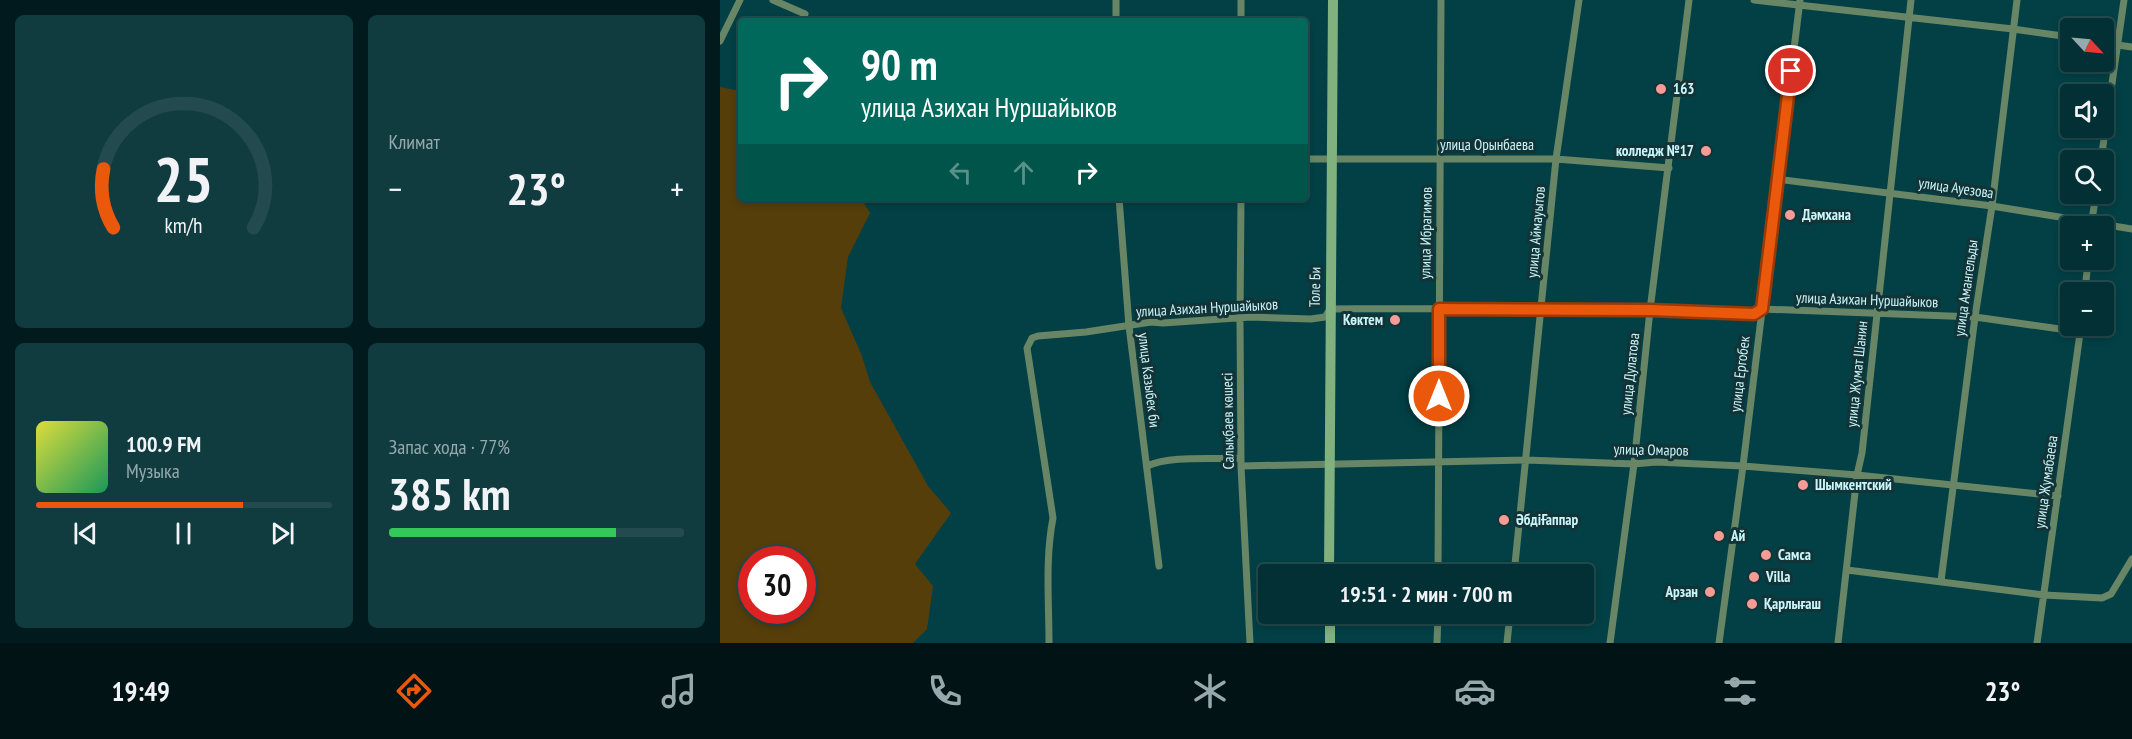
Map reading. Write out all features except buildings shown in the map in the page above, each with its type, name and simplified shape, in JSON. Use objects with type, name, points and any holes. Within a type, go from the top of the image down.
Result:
[{"type":"main road","name":"Толе Би","points":[[1329,564],[1333,0]]},
{"type":"main road","points":[[1330,624],[1330,643]]},
{"type":"street","points":[[720,41],[740,0]]},
{"type":"street","points":[[772,0],[805,14]]},
{"type":"street","points":[[1116,0],[1116,18]]},
{"type":"street","points":[[1241,0],[1241,18]]},
{"type":"street","name":"улица Ибрагимов","points":[[1438,564],[1441,0]]},
{"type":"street","name":"улица Аймауытов","points":[[1515,564],[1556,159],[1579,0]]},
{"type":"street","name":"улица Дулатова","points":[[1610,643],[1634,464],[1650,310],[1689,0]]},
{"type":"street","points":[[1754,0],[1799,3],[2013,28],[2060,36]]},
{"type":"street","name":"улица Жумат Шанин","points":[[1838,643],[1857,475],[1862,453],[1911,0]]},
{"type":"street","name":"улица Амангельды","points":[[1941,581],[1975,317],[1992,207],[2017,0]]},
{"type":"street","points":[[2102,150],[2124,0]]},
{"type":"street","name":"улица Ергобек","points":[[1719,643],[1743,466],[1799,3]]},
{"type":"street","points":[[2114,44],[2132,47]]},
{"type":"street","name":"улица Орынбаева","points":[[1308,159],[1556,159],[1669,168]]},
{"type":"street","name":"улица Ауезова","points":[[1776,179],[1992,207],[2060,219]]},
{"type":"street","name":"улица Казыбек би","points":[[1119,201],[1129,326],[1159,566]]},
{"type":"street","name":"Салықбаев көшесі","points":[[1241,201],[1241,466],[1250,643]]},
{"type":"street","name":"улица Ауезова","points":[[2114,227],[2132,229]]},
{"type":"street","name":"улица Азихан Нуршайыков","points":[[1049,643],[1048,560],[1053,518],[1027,348],[1032,339],[1038,336],[1151,322],[1240,319],[1251,316],[1311,319],[1325,317],[1330,309],[1542,308],[1754,314],[1762,309],[1975,317],[2060,327]]},
{"type":"street","name":"улица Жумабаева","points":[[2037,643],[2080,336]]},
{"type":"street","points":[[1147,466],[1154,462],[1182,459],[1241,458]]},
{"type":"street","name":"улица Омаров","points":[[1241,466],[1526,460],[1634,464],[1656,462],[1857,475],[2058,496]]},
{"type":"street","points":[[1847,570],[2044,594],[2102,598],[2111,594],[2132,560]]},
{"type":"street","points":[[1437,624],[1437,643]]},
{"type":"street","points":[[1507,643],[1509,624]]},
{"type":"shaded area","points":[[720,87],[738,90],[738,201],[863,201],[870,213],[848,257],[841,308],[862,356],[870,382],[928,486],[951,513],[915,564],[933,586],[927,629],[913,643],[720,643]]},
{"type":"place","name":"163","points":[[1661,89]]},
{"type":"place","name":"колледж №17","points":[[1706,151]]},
{"type":"place","name":"Дәмхана","points":[[1790,215]]},
{"type":"place","name":"Көктем","points":[[1395,320]]},
{"type":"place","name":"Шымкентский","points":[[1803,485]]},
{"type":"place","name":"ӘбдіҒаппар","points":[[1504,520]]},
{"type":"place","name":"Ай","points":[[1719,536]]},
{"type":"place","name":"Самса","points":[[1766,555]]},
{"type":"place","name":"Villa","points":[[1754,577]]},
{"type":"place","name":"Арзан","points":[[1710,592]]},
{"type":"place","name":"Қарлығаш","points":[[1752,604]]},
{"type":"route","points":[[1439,396],[1439,309],[1542,308],[1754,314],[1762,309],[1776,179],[1791,71]]}]
